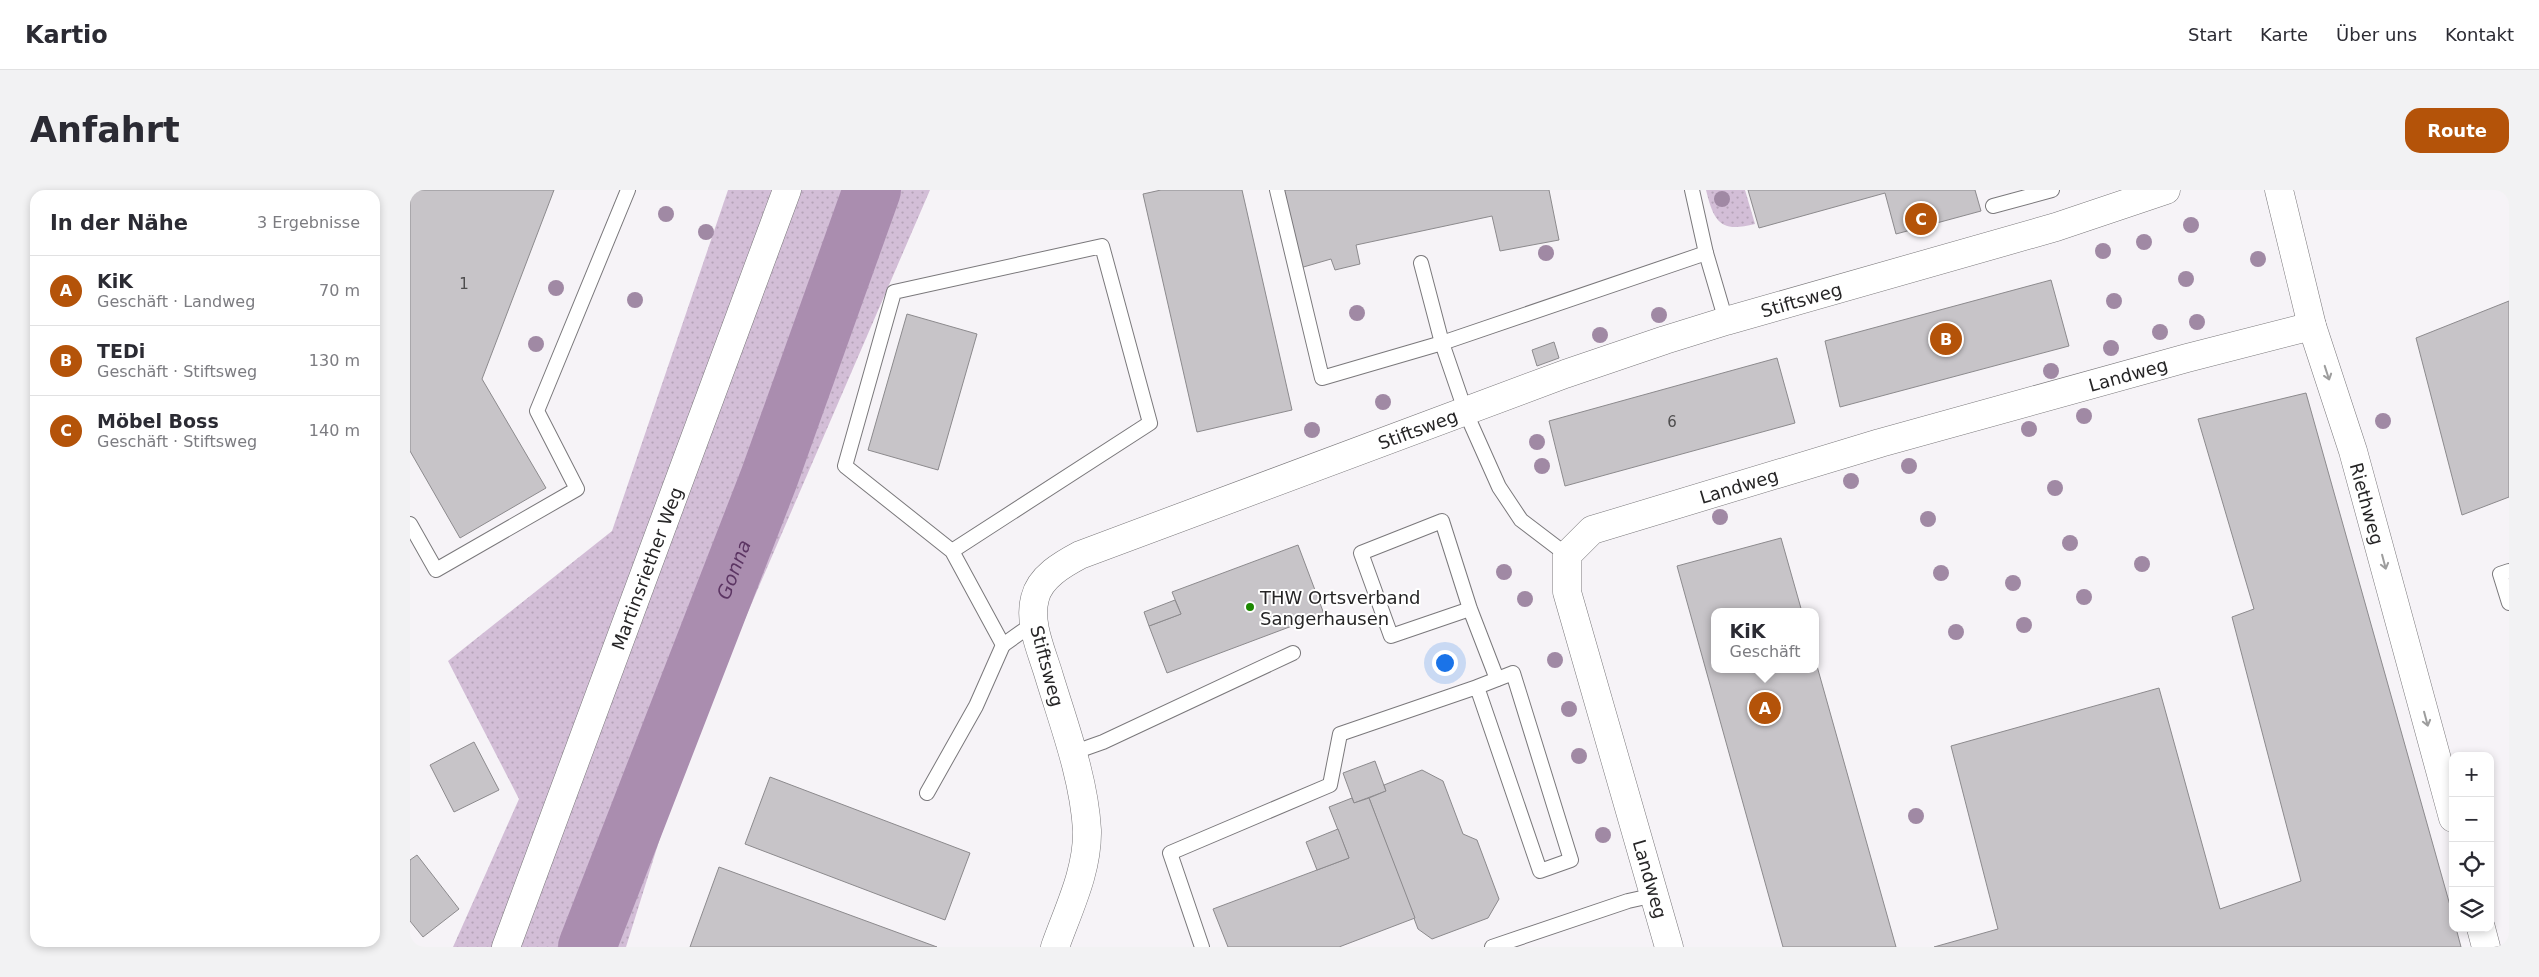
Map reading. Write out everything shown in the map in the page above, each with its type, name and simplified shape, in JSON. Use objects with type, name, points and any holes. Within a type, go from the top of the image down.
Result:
[{"type":"street","name":"Martinsriether Weg","points":[[506,947],[787,190]]},
{"type":"street","name":"Riethweg","points":[[2279,190],[2312,326],[2353,451],[2449,803]]},
{"type":"street","name":"Stiftsweg","points":[[1055,947],[1078,884],[1085,858],[1087,832],[1084,804],[1072,753],[1034,623],[1035,597],[1045,580],[1058,566],[1080,555],[1466,413],[1565,374],[1726,320],[2023,237],[2154,192]]},
{"type":"street","name":"Landweg","points":[[1669,947],[1567,592],[1567,555],[1592,530],[1798,467],[2187,358],[2312,326]]},
{"type":"street","points":[[2482,932],[2486,947]]},
{"type":"lane","points":[[410,524],[436,570],[577,489],[537,411],[628,190]]},
{"type":"lane","points":[[1277,190],[1322,378],[1442,343],[1706,253]]},
{"type":"lane","points":[[1692,190],[1706,253],[1726,320]]},
{"type":"lane","points":[[1993,206],[2052,190]]},
{"type":"lane","points":[[952,550],[1150,423],[1102,246],[894,292],[845,466],[952,550],[1003,645]]},
{"type":"lane","points":[[1421,263],[1442,343],[1466,413],[1499,487],[1521,520],[1567,555]]},
{"type":"lane","points":[[1470,609],[1390,636],[1361,553],[1442,521],[1470,609],[1497,679]]},
{"type":"lane","points":[[2509,571],[2500,574],[2509,603]]},
{"type":"lane","points":[[927,793],[976,706],[1003,645],[1034,623]]},
{"type":"lane","points":[[1072,753],[1103,742],[1293,652]]},
{"type":"lane","points":[[1202,947],[1170,853],[1330,785],[1340,734],[1513,673],[1571,860],[1540,871],[1477,686]]},
{"type":"lane","points":[[1492,947],[1628,901],[1655,895]]},
{"type":"shaded area","points":[[728,190],[930,190],[685,758],[626,947],[453,947],[519,799],[448,661],[612,531]]},
{"type":"shaded area","points":[[1706,190],[1745,190],[1755,224],[1734,227],[1726,226],[1720,222],[1712,210]]},
{"type":"building","points":[[410,190],[554,190],[482,379],[546,488],[460,538],[410,451]]},
{"type":"building","points":[[1161,190],[1242,190],[1292,410],[1197,432],[1143,194]]},
{"type":"building","points":[[1549,190],[1559,240],[1500,251],[1492,216],[1356,245],[1360,264],[1335,270],[1331,259],[1300,268],[1283,191]]},
{"type":"building","points":[[1748,190],[1975,190],[1981,211],[1896,234],[1885,193],[1759,228]]},
{"type":"building","points":[[2051,280],[2069,346],[1840,407],[1825,341]]},
{"type":"building","points":[[2509,301],[2509,497],[2462,515],[2416,338]]},
{"type":"building","points":[[907,314],[977,334],[938,470],[868,450]]},
{"type":"building","points":[[1554,342],[1559,358],[1537,366],[1532,350]]},
{"type":"building","points":[[1777,358],[1795,423],[1565,486],[1549,421]]},
{"type":"building","points":[[2306,393],[2449,902],[2449,932],[2457,932],[2461,947],[1934,947],[1998,929],[1951,746],[2159,688],[2220,909],[2301,881],[2232,617],[2254,609],[2198,419]]},
{"type":"building","points":[[1781,538],[1801,608],[1711,608],[1711,673],[1819,673],[1896,947],[1783,947],[1677,566]]},
{"type":"building","name":"THW Ortsverband Sangerhausen","points":[[1298,545],[1324,614],[1167,673],[1149,626],[1181,614],[1172,592]]},
{"type":"building","points":[[1175,600],[1181,614],[1149,626],[1144,612]]},
{"type":"building","points":[[474,742],[499,790],[454,812],[430,765]]},
{"type":"building","points":[[1375,761],[1386,791],[1354,803],[1343,773]]},
{"type":"building","points":[[1422,770],[1443,781],[1463,834],[1477,840],[1499,899],[1488,918],[1432,939],[1418,929],[1369,798],[1386,791],[1384,785]]},
{"type":"building","points":[[770,777],[970,853],[945,920],[745,844]]},
{"type":"building","points":[[1352,798],[1354,803],[1369,798],[1415,918],[1339,947],[1228,947],[1213,909],[1349,858],[1329,807]]},
{"type":"building","points":[[1338,829],[1349,858],[1317,870],[1306,842]]},
{"type":"building","points":[[417,855],[459,909],[423,937],[410,921],[410,860]]},
{"type":"building","points":[[719,867],[937,947],[690,947]]},
{"type":"waterway","name":"Gonna","points":[[587,947],[769,478],[872,190]]},
{"type":"place","name":"Möbel Boss","points":[[1921,219]]},
{"type":"place","name":"TEDi","points":[[1946,339]]},
{"type":"place","name":"THW Ortsverband Sangerhausen","points":[[1250,607]]},
{"type":"place","name":"KiK","points":[[1765,708]]}]
